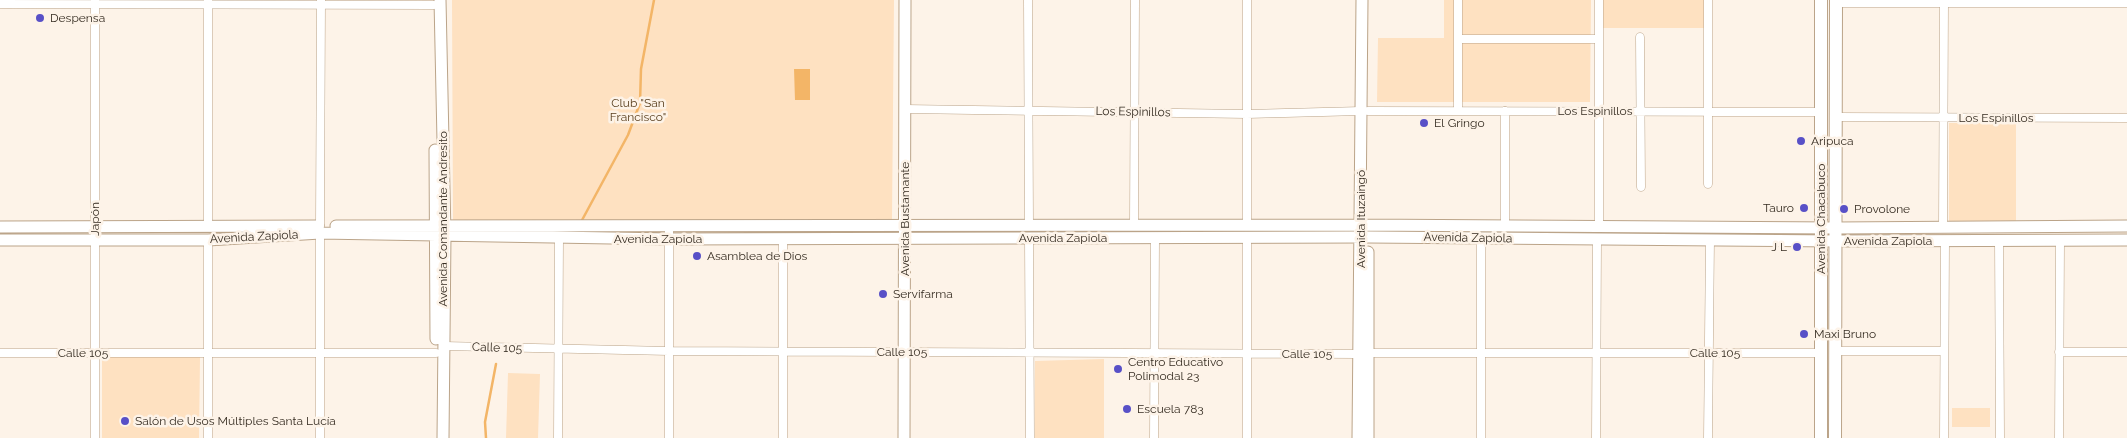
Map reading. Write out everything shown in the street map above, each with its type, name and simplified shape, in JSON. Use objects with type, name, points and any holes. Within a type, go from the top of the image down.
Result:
[{"type":"main road","name":"Avenida Bustamante","points":[[904,438],[905,0]]},
{"type":"main road","name":"Avenida Ituzaingó","points":[[1362,0],[1365,111]]},
{"type":"main road","name":"Avenida Ituzaingó","points":[[1368,0],[1364,225],[1364,354],[1368,438]]},
{"type":"main road","name":"Avenida Chacabuco","points":[[1821,0],[1821,438]]},
{"type":"main road","name":"Avenida Chacabuco","points":[[1835,438],[1836,1]]},
{"type":"main road","name":"Avenida Comandante Andresito","points":[[436,2],[440,349],[443,438]]},
{"type":"main road","name":"Avenida Zapiola","points":[[440,231],[567,234],[589,226],[1364,225],[1599,226],[1821,235]]},
{"type":"main road","name":"Avenida Zapiola","points":[[1836,235],[1943,227],[2127,226]]},
{"type":"main road","name":"Avenida Zapiola","points":[[0,227],[208,227],[440,231],[567,234],[586,238],[669,239],[1364,238],[1597,240],[1836,235],[1945,241],[1999,239],[2060,241],[2127,240]]},
{"type":"main road","name":"Avenida Zapiola","points":[[0,240],[208,240],[320,230]]},
{"type":"main road","name":"Avenida Comandante Andresito","points":[[436,438],[440,349]]},
{"type":"main road","name":"Avenida Ituzaingó","points":[[1358,438],[1364,354]]},
{"type":"street","points":[[1028,0],[1029,226]]},
{"type":"street","points":[[1134,225],[1135,0]]},
{"type":"street","points":[[1247,0],[1247,225]]},
{"type":"street","points":[[1458,0],[1458,111]]},
{"type":"street","points":[[1599,0],[1599,226]]},
{"type":"street","points":[[1708,0],[1708,184]]},
{"type":"street","points":[[1836,1],[2127,3]]},
{"type":"street","points":[[1943,227],[1944,1]]},
{"type":"street","points":[[0,4],[95,2],[436,2]]},
{"type":"street","name":"Japón","points":[[95,2],[95,438]]},
{"type":"street","points":[[208,2],[208,227]]},
{"type":"street","points":[[320,438],[321,2]]},
{"type":"street","points":[[1640,37],[1641,187]]},
{"type":"street","points":[[1458,39],[1599,39]]},
{"type":"street","name":"Los Espinillos","points":[[905,109],[1247,114],[1365,111],[1821,112]]},
{"type":"street","points":[[1504,226],[1505,111]]},
{"type":"street","name":"Los Espinillos","points":[[1836,117],[2127,118]]},
{"type":"street","points":[[669,226],[669,438]]},
{"type":"street","points":[[558,438],[558,349],[567,234]]},
{"type":"street","points":[[1029,238],[1030,438]]},
{"type":"street","points":[[1154,438],[1155,238]]},
{"type":"street","points":[[1247,238],[1247,438]]},
{"type":"street","points":[[783,239],[783,438]]},
{"type":"street","points":[[1481,239],[1481,438]]},
{"type":"street","points":[[1708,438],[1710,239]]},
{"type":"street","points":[[1999,239],[2000,438]]},
{"type":"street","points":[[208,240],[208,438]]},
{"type":"street","points":[[1596,438],[1597,240]]},
{"type":"street","points":[[1944,438],[1945,241]]},
{"type":"street","points":[[2059,438],[2060,241]]},
{"type":"street","name":"Calle 105","points":[[0,353],[558,349],[1154,354],[1821,354]]},
{"type":"street","points":[[1836,351],[1944,351]]},
{"type":"street","points":[[2060,352],[2127,352]]},
{"type":"green space","name":"Club \"San Francisco\"","points":[[452,0],[894,0],[892,219],[453,222]]},
{"type":"green space","points":[[1444,0],[1591,0],[1590,102],[1377,102],[1378,38],[1444,38]]},
{"type":"green space","points":[[1603,0],[1704,0],[1704,28],[1603,28]]},
{"type":"green space","points":[[1949,123],[2016,123],[2016,221],[1949,221]]},
{"type":"green space","points":[[1381,229],[1804,232],[1804,236],[1381,235]]},
{"type":"green space","points":[[102,356],[200,357],[199,438],[102,438]]},
{"type":"green space","points":[[1104,359],[1104,438],[1035,438],[1035,361]]},
{"type":"green space","points":[[508,373],[540,374],[538,438],[506,438]]},
{"type":"green space","points":[[1952,408],[1990,408],[1990,427],[1952,427]]},
{"type":"shaded area","points":[[794,69],[810,69],[810,100],[795,100]]},
{"type":"waterway","points":[[581,222],[628,135],[640,103],[641,69],[654,0]]},
{"type":"waterway","points":[[486,438],[485,422],[496,364]]},
{"type":"place","name":"Despensa","points":[[40,18]]},
{"type":"place","name":"El Gringo","points":[[1424,123]]},
{"type":"place","name":"Aripuca","points":[[1801,141]]},
{"type":"place","name":"Tauro","points":[[1804,208]]},
{"type":"place","name":"Provolone","points":[[1844,209]]},
{"type":"place","name":"J L","points":[[1797,247]]},
{"type":"place","name":"Asamblea de Dios","points":[[697,256]]},
{"type":"place","name":"Servifarma","points":[[883,294]]},
{"type":"place","name":"Maxi Bruno","points":[[1804,334]]},
{"type":"place","name":"Centro Educativo Polimodal 23","points":[[1118,369]]},
{"type":"place","name":"Escuela 783","points":[[1127,409]]},
{"type":"place","name":"Salón de Usos Múltiples Santa Lucía","points":[[125,421]]}]
